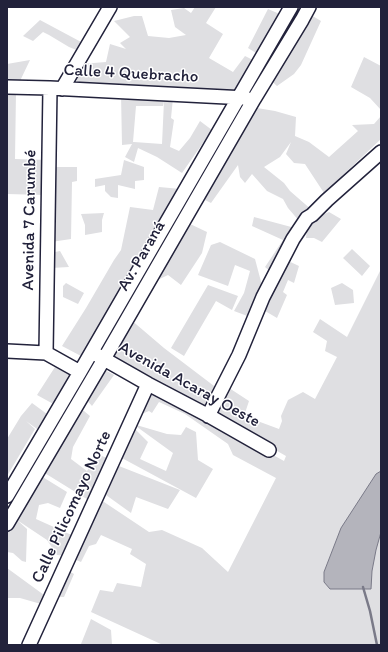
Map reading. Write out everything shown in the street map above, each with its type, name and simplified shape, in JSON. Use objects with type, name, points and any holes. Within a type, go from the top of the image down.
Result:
[{"type":"street","name":"Avenida 7 Carumbé","points":[[46,353],[56,88],[110,7]]},
{"type":"street","name":"Av. Paraná","points":[[7,496],[291,7]]},
{"type":"street","name":"Av. Paraná","points":[[7,524],[309,7]]},
{"type":"street","name":"Calle 4 Quebracho","points":[[7,87],[56,88],[254,99]]},
{"type":"street","points":[[208,416],[239,355],[264,297],[293,239],[307,218],[381,152]]},
{"type":"street","points":[[7,351],[46,353],[80,372]]},
{"type":"street","name":"Avenida Acaray Oeste","points":[[92,352],[269,450]]},
{"type":"street","name":"Calle Pilicomayo Norte","points":[[29,645],[148,384]]},
{"type":"shaded area","points":[[195,7],[216,7],[206,23],[223,34],[209,58],[233,72],[245,56],[253,60],[234,92],[76,84],[81,64],[106,62],[110,44],[126,49],[120,43],[130,37],[114,21],[134,16],[142,16],[148,36],[169,38],[186,35],[175,27],[171,10],[184,8],[191,13]]},
{"type":"shaded area","points":[[268,9],[282,15],[256,53],[248,48]]},
{"type":"shaded area","points":[[306,12],[321,21],[301,65],[294,74],[277,86],[267,77]]},
{"type":"shaded area","points":[[40,20],[83,43],[79,51],[43,32],[33,41],[23,36]]},
{"type":"shaded area","points":[[364,57],[381,66],[381,110],[370,98],[351,87]]},
{"type":"shaded area","points":[[30,60],[20,81],[7,81],[7,64]]},
{"type":"shaded area","points":[[7,92],[16,92],[15,159],[49,160],[44,195],[7,194]]},
{"type":"shaded area","points":[[121,94],[173,98],[171,118],[174,120],[170,147],[179,151],[190,138],[200,121],[212,130],[182,173],[157,157],[138,148],[134,162],[125,157],[132,144],[122,145]],"holes":[[[164,101],[162,144],[133,142],[136,106],[163,106]]]},
{"type":"shaded area","points":[[257,108],[296,117],[295,136],[309,142],[329,157],[358,131],[352,125],[374,124],[381,116],[381,139],[324,193],[305,164],[294,163],[286,154],[291,142],[280,157],[264,167],[284,183],[290,191],[313,211],[300,222],[288,208],[283,199],[267,191],[252,174],[245,183],[240,177],[238,165],[211,203],[201,198],[243,120]]},
{"type":"shaded area","points":[[124,160],[144,167],[144,180],[135,181],[135,189],[118,185],[118,198],[111,197],[105,191],[105,185],[95,187],[95,179],[121,175]]},
{"type":"shaded area","points":[[54,167],[77,167],[77,181],[72,182],[71,239],[51,242]]},
{"type":"shaded area","points":[[159,187],[181,189],[81,356],[62,346],[121,250],[130,207],[153,210]]},
{"type":"shaded area","points":[[329,212],[341,219],[322,242],[314,238],[306,238],[308,221]]},
{"type":"shaded area","points":[[104,213],[102,220],[102,232],[85,235],[85,225],[81,214]]},
{"type":"shaded area","points":[[254,217],[295,228],[272,273],[265,267],[283,240],[252,226]]},
{"type":"shaded area","points":[[188,223],[207,232],[202,253],[181,285],[168,275],[145,286]]},
{"type":"shaded area","points":[[220,242],[255,259],[264,293],[250,317],[234,311],[244,293],[250,271],[235,265],[228,286],[198,275],[211,245]]},
{"type":"shaded area","points":[[352,249],[370,266],[362,276],[343,258]]},
{"type":"shaded area","points":[[60,251],[69,267],[51,268],[50,253]]},
{"type":"shaded area","points":[[284,259],[299,266],[294,283],[288,280],[283,292],[287,295],[277,318],[260,308]]},
{"type":"shaded area","points":[[381,269],[381,645],[163,645],[91,612],[100,590],[113,592],[117,583],[141,587],[146,564],[130,554],[132,549],[101,535],[96,544],[89,546],[81,562],[74,559],[67,570],[74,574],[64,597],[52,597],[101,500],[149,532],[162,530],[202,548],[228,572],[276,478],[233,455],[228,444],[185,414],[159,402],[152,413],[149,411],[144,413],[140,409],[151,388],[284,461],[286,456],[214,415],[226,386],[249,401],[244,416],[279,429],[282,421],[281,416],[288,400],[303,392],[315,399],[337,357],[325,351],[327,341],[313,332],[320,319],[347,337]]},
{"type":"shaded area","points":[[66,283],[84,293],[78,304],[63,297],[63,286]]},
{"type":"shaded area","points":[[342,283],[353,290],[354,303],[335,305],[331,288]]},
{"type":"shaded area","points":[[208,285],[238,296],[232,310],[216,301],[184,356],[171,348]]},
{"type":"shaded area","points":[[119,312],[130,319],[164,348],[218,389],[207,409],[94,348]]},
{"type":"shaded area","points":[[55,367],[71,376],[57,406],[37,395]]},
{"type":"shaded area","points":[[103,369],[114,375],[92,406],[83,396]]},
{"type":"shaded area","points":[[32,403],[47,414],[37,429],[26,421],[35,429],[7,476],[7,439],[21,416]]},
{"type":"shaded area","points":[[78,406],[90,416],[73,447],[71,459],[87,471],[99,455],[110,459],[90,501],[43,472]]},
{"type":"shaded area","points":[[133,424],[167,434],[181,435],[186,427],[196,432],[198,460],[213,469],[196,498],[120,457],[133,427],[148,442],[140,459],[166,471],[173,453]]},
{"type":"shaded area","points":[[119,466],[180,490],[168,509],[136,497],[131,513],[106,495]]},
{"type":"shaded area","points":[[381,471],[381,532],[372,571],[371,589],[330,589],[324,582],[324,572],[341,528],[376,474]]},
{"type":"shaded area","points":[[41,476],[67,492],[60,508],[48,503],[39,505],[36,519],[76,537],[67,556],[57,555],[47,540],[17,520],[27,529],[26,562],[22,561],[13,553],[7,552],[7,532],[14,518]]},
{"type":"shaded area","points":[[7,568],[44,595],[41,604],[20,598],[7,598]]},
{"type":"shaded area","points":[[91,619],[111,630],[112,645],[81,644]]},
{"type":"waterway","points":[[363,587],[377,645]]}]
